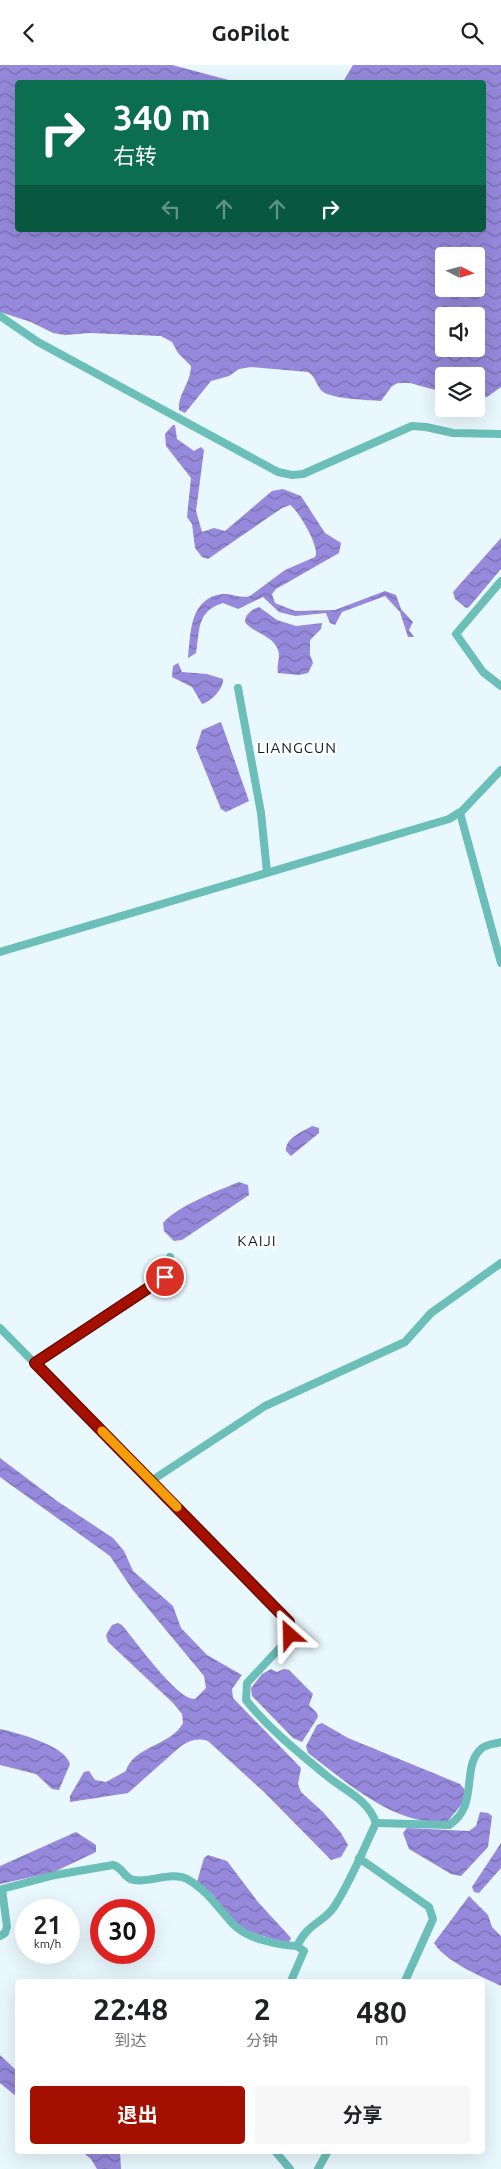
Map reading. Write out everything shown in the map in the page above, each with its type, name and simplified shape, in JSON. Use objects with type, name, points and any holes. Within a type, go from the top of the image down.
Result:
[{"type":"street","points":[[0,315],[38,342],[278,472],[303,474],[412,426],[453,433],[501,434]]},
{"type":"street","points":[[501,581],[456,634],[483,672],[501,686]]},
{"type":"street","points":[[238,688],[261,813],[267,872]]},
{"type":"street","points":[[0,952],[449,819],[460,813],[501,770]]},
{"type":"street","points":[[460,813],[501,963]]},
{"type":"street","points":[[35,1363],[165,1277],[168,1272],[170,1257]]},
{"type":"street","points":[[151,1481],[265,1407],[404,1342],[431,1313],[501,1263]]},
{"type":"street","points":[[0,1328],[290,1623],[291,1630],[288,1638],[247,1683],[246,1700],[300,1753],[329,1778],[363,1801],[373,1813],[376,1823],[335,1905],[309,1927],[297,1946]]},
{"type":"street","points":[[376,1823],[449,1825],[453,1823],[461,1814],[469,1796],[472,1771],[477,1756],[483,1747],[501,1743]]},
{"type":"street","points":[[359,1858],[429,1907],[433,1914],[433,1919],[406,1979]]},
{"type":"street","points":[[0,1936],[5,1933],[7,1927],[2,1889],[55,1875],[113,1865],[119,1867],[126,1877],[132,1880],[171,1877],[185,1878],[211,1897],[240,1930],[284,1945],[297,1946],[304,1951],[292,1979]]},
{"type":"street","points":[[278,2154],[290,2169]]},
{"type":"street","points":[[318,2169],[326,2154]]},
{"type":"water","points":[[0,65],[172,65],[228,80],[15,80],[15,232],[486,232],[486,80],[344,80],[353,65],[501,65],[501,387],[487,397],[485,397],[485,367],[435,367],[435,390],[410,383],[398,383],[392,386],[381,401],[350,399],[327,394],[322,391],[313,376],[308,372],[251,367],[239,369],[229,376],[211,381],[185,413],[179,410],[179,404],[189,378],[191,366],[178,353],[172,342],[161,336],[90,333],[65,335],[53,333],[31,322],[0,312]]},
{"type":"water","points":[[175,425],[177,439],[194,451],[201,447],[204,450],[196,511],[202,532],[214,528],[225,531],[272,491],[283,489],[301,496],[325,533],[341,543],[339,553],[276,589],[272,594],[275,603],[295,611],[335,610],[385,591],[396,595],[401,609],[413,622],[409,630],[414,637],[408,637],[400,612],[385,596],[342,612],[335,625],[330,623],[326,613],[295,616],[279,612],[263,597],[238,609],[223,603],[208,611],[199,630],[196,653],[188,658],[191,628],[198,609],[204,602],[212,597],[223,594],[243,597],[250,596],[285,570],[315,557],[316,552],[308,529],[290,505],[282,508],[208,559],[202,557],[195,548],[192,524],[187,517],[191,478],[166,446],[165,434]]},
{"type":"water","points":[[501,538],[501,569],[469,607],[466,608],[455,599],[453,592]]},
{"type":"water","points":[[259,607],[277,620],[296,626],[322,623],[321,629],[310,640],[310,655],[313,663],[308,673],[299,675],[278,673],[279,653],[276,645],[245,622],[249,613]]},
{"type":"water","points":[[178,663],[182,672],[207,674],[223,679],[223,683],[209,701],[202,704],[192,687],[172,677],[173,666]]},
{"type":"water","points":[[221,722],[249,801],[226,812],[221,809],[196,748],[202,730]]},
{"type":"water","points":[[312,1126],[319,1128],[319,1133],[291,1156],[286,1151],[288,1142]]},
{"type":"water","points":[[239,1182],[248,1185],[249,1195],[182,1240],[174,1241],[164,1231],[163,1223],[178,1211]]},
{"type":"water","points":[[0,1458],[57,1501],[113,1538],[124,1551],[133,1571],[173,1606],[181,1628],[207,1655],[242,1675],[232,1689],[233,1698],[301,1768],[298,1784],[301,1792],[323,1812],[341,1833],[348,1845],[341,1857],[331,1860],[264,1792],[208,1741],[204,1740],[194,1740],[181,1746],[128,1793],[70,1802],[70,1796],[84,1772],[89,1771],[95,1780],[106,1782],[126,1771],[136,1756],[170,1737],[183,1723],[182,1714],[173,1703],[108,1642],[106,1635],[112,1625],[118,1623],[122,1625],[168,1680],[187,1697],[195,1699],[206,1688],[204,1676],[132,1589],[110,1556],[0,1477]]},
{"type":"water","points":[[271,1669],[277,1672],[284,1669],[289,1670],[313,1694],[309,1705],[317,1713],[318,1717],[302,1742],[293,1738],[252,1696],[251,1688],[262,1674]]},
{"type":"water","points":[[322,1723],[348,1738],[460,1784],[465,1790],[462,1804],[447,1822],[427,1821],[390,1810],[356,1789],[308,1753],[306,1746],[317,1725]]},
{"type":"water","points":[[0,1729],[40,1741],[66,1757],[70,1764],[59,1790],[52,1789],[36,1774],[0,1765]]},
{"type":"water","points":[[480,1812],[488,1813],[492,1816],[488,1847],[461,1876],[451,1874],[409,1849],[403,1833],[407,1828],[469,1831],[476,1826]]},
{"type":"water","points":[[76,1832],[96,1845],[96,1852],[54,1872],[0,1884],[0,1866]]},
{"type":"water","points":[[501,1843],[501,1868],[479,1893],[474,1892],[472,1887]]},
{"type":"water","points":[[208,1855],[227,1861],[258,1902],[291,1938],[288,1944],[245,1930],[235,1923],[213,1895],[197,1882],[204,1858]]},
{"type":"water","points":[[469,1896],[488,1915],[492,1927],[501,1936],[501,1986],[455,1962],[434,1943]]},
{"type":"water","points":[[0,2055],[15,2069],[15,2095],[0,2083]]},
{"type":"water","points":[[85,2154],[120,2154],[121,2169],[97,2169],[91,2159]]},
{"type":"slow traffic","points":[[102,1431],[177,1507]]},
{"type":"district","name":"LIANGCUN","points":[[297,747]]},
{"type":"district","name":"KAIJI","points":[[257,1240]]},
{"type":"route","points":[[165,1277],[35,1363],[289,1622],[291,1627],[290,1635]]}]
